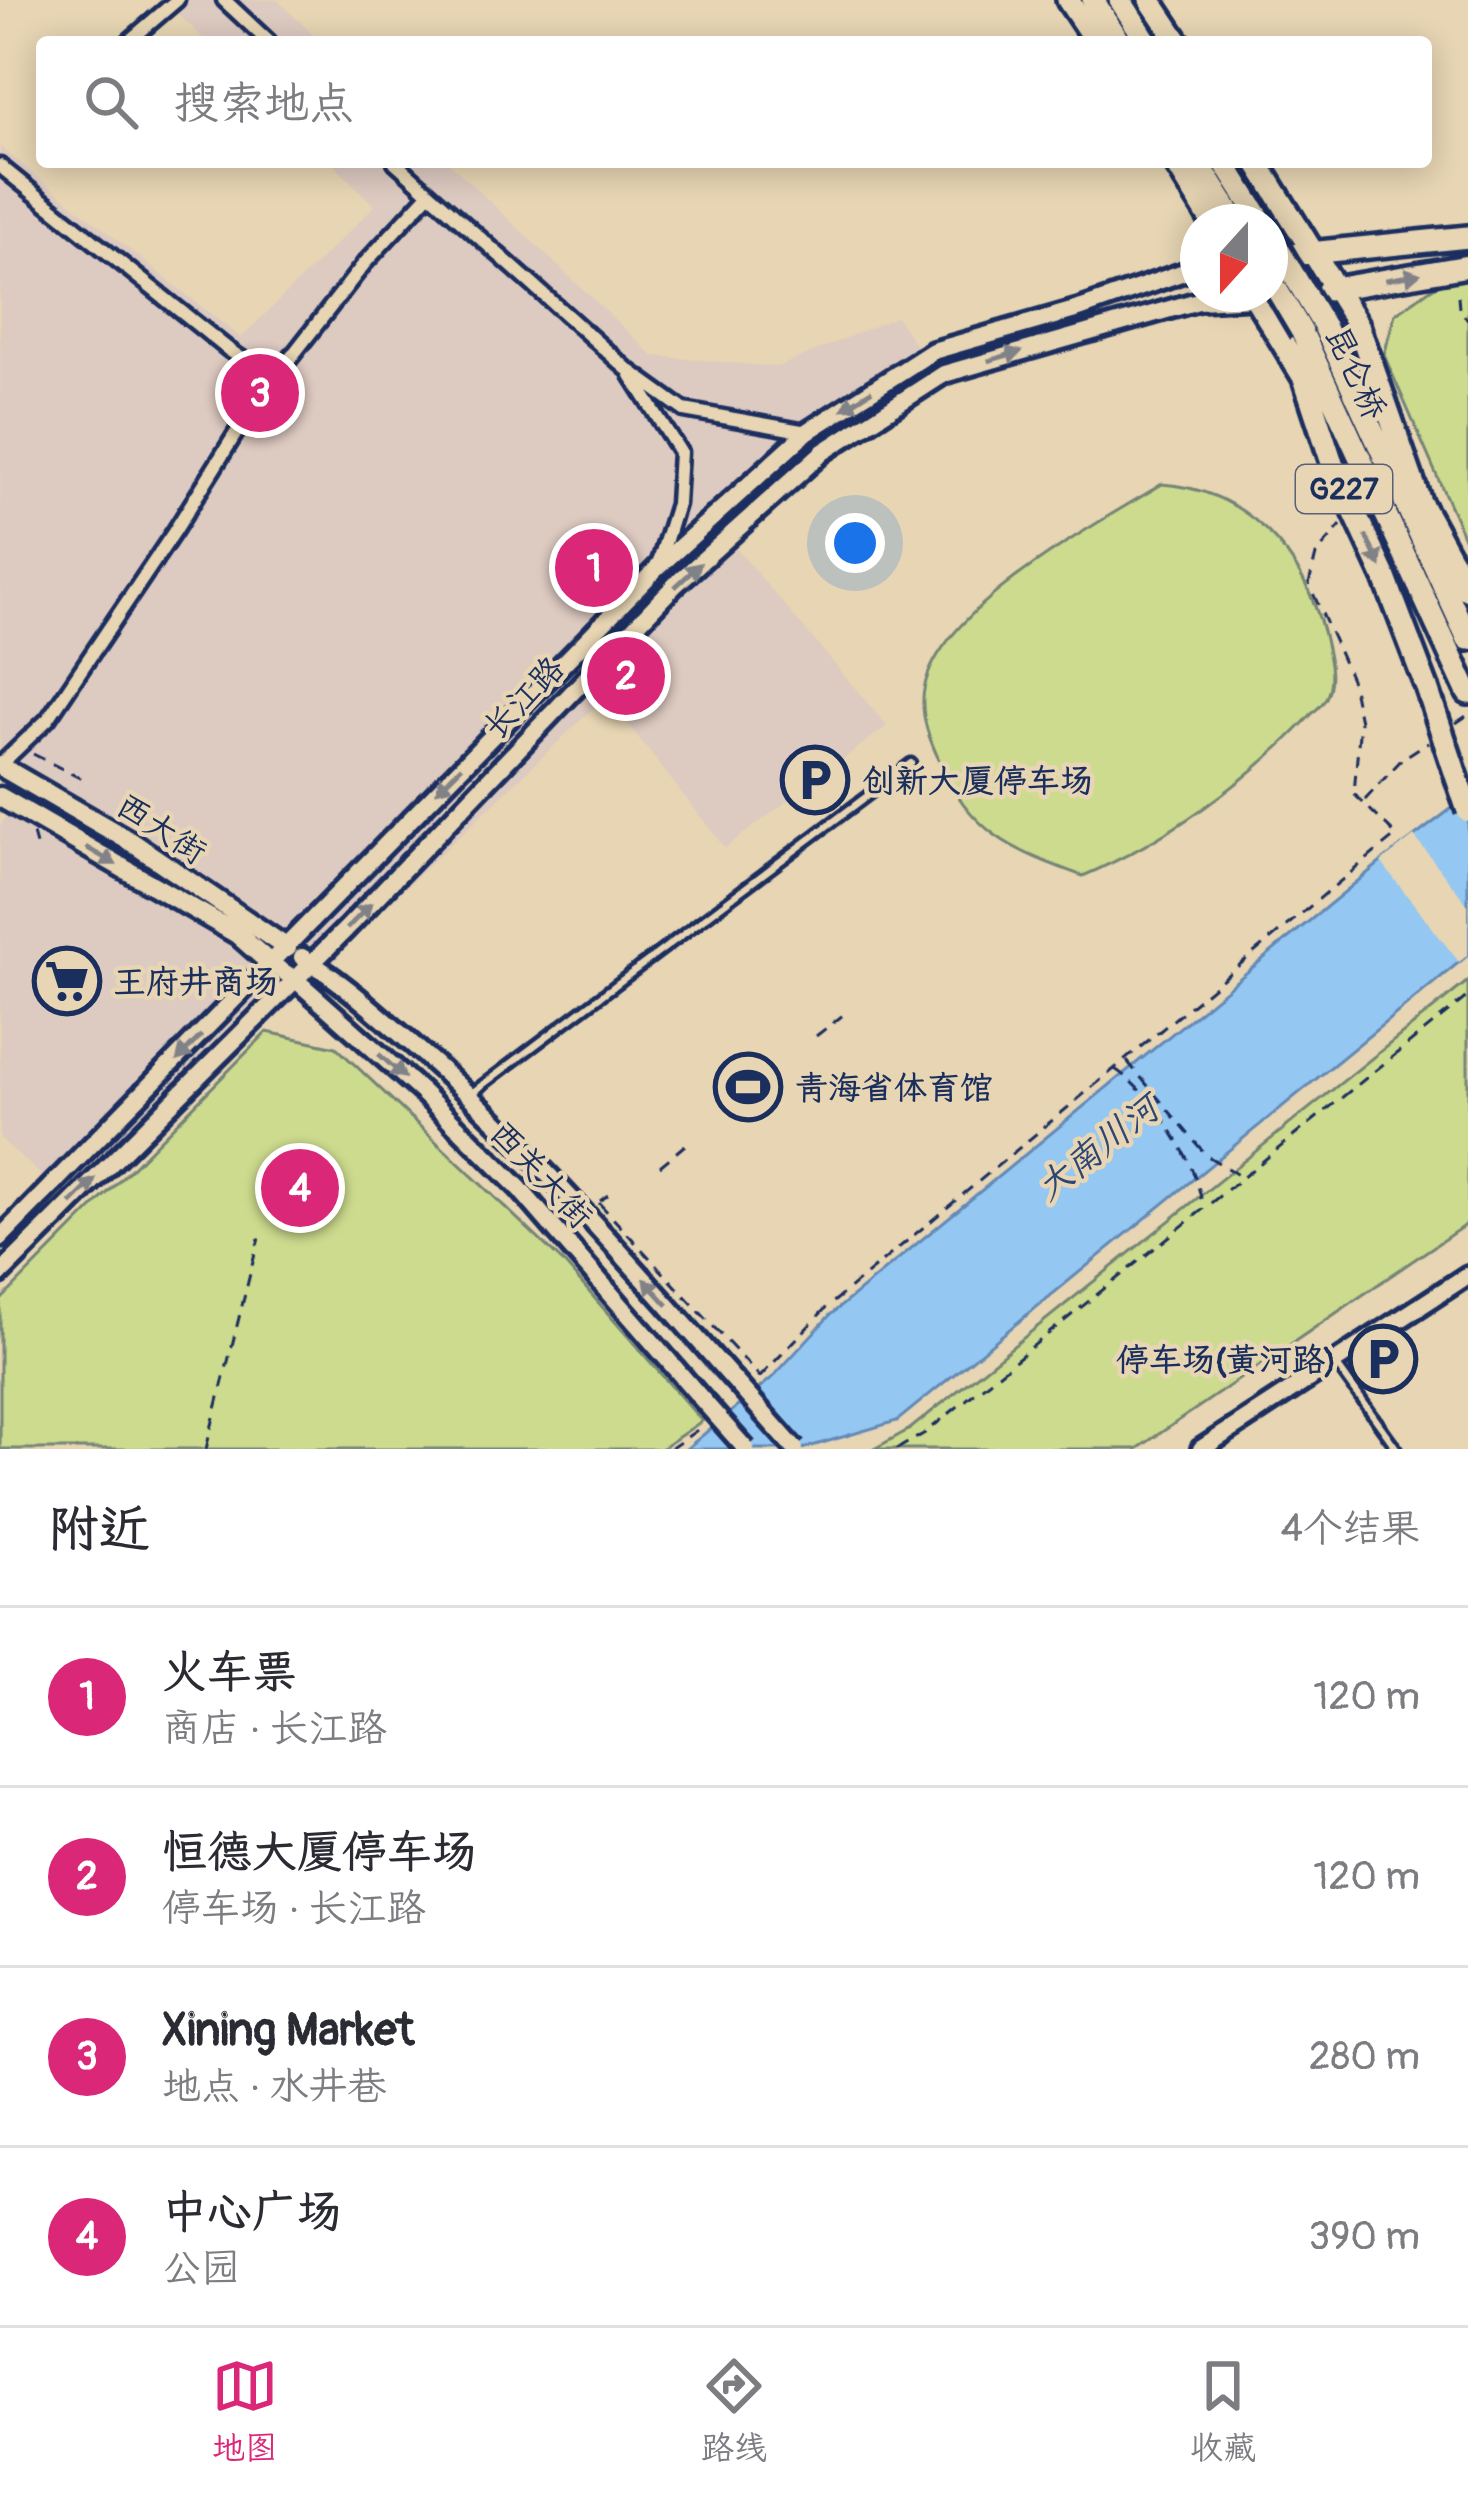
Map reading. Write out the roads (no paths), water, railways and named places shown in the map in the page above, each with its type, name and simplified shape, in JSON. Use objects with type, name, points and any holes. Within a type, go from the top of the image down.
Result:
[{"type":"highway","points":[[1068,0],[1092,36]]},
{"type":"highway","points":[[1094,0],[1116,36]]},
{"type":"highway","points":[[1120,0],[1143,36]]},
{"type":"highway","points":[[1150,0],[1174,36]]},
{"type":"highway","points":[[1179,168],[1201,204]]},
{"type":"highway","points":[[1202,168],[1225,204]]},
{"type":"highway","points":[[1228,168],[1251,204]]},
{"type":"highway","points":[[1261,168],[1315,251]]},
{"type":"highway","points":[[1288,255],[1468,237]]},
{"type":"highway","name":"G227","points":[[1315,251],[1358,325],[1420,502],[1468,590]]},
{"type":"highway","name":"昆仑桥","points":[[1288,265],[1324,326],[1468,639]]},
{"type":"highway","points":[[1288,293],[1468,266]]},
{"type":"highway","name":"昆仑桥","points":[[1288,308],[1468,693]]},
{"type":"highway","name":"G227","points":[[1264,312],[1304,378],[1333,466],[1427,688],[1468,811]]},
{"type":"main road","name":"长江路","points":[[0,1238],[658,567],[807,432],[933,351],[1082,308],[1180,273]]},
{"type":"main road","name":"长江路","points":[[0,1274],[295,980],[676,585],[823,452],[944,374],[1180,307]]},
{"type":"main road","name":"西大街","points":[[0,766],[133,843],[286,948]]},
{"type":"main road","name":"西大街","points":[[0,797],[237,934],[271,964]]},
{"type":"main road","points":[[286,948],[335,977],[470,1094],[586,1213],[794,1449]]},
{"type":"main road","name":"西关大街","points":[[271,964],[422,1092],[519,1188],[746,1449]]},
{"type":"main road","points":[[1201,1449],[1466,1281]]},
{"type":"street","points":[[135,36],[177,0]]},
{"type":"street","points":[[224,0],[262,36]]},
{"type":"street","points":[[0,166],[273,380]]},
{"type":"street","points":[[401,168],[627,369],[684,410],[807,432]]},
{"type":"street","points":[[0,766],[48,719],[273,380],[364,264],[429,194]]},
{"type":"street","points":[[627,369],[680,452],[677,504],[658,567]]},
{"type":"lane","points":[[470,1094],[911,763]]},
{"type":"lane","points":[[1335,1362],[1397,1449]]},
{"type":"water","name":"大南川河","points":[[1468,796],[1468,955],[897,1421],[802,1449],[686,1449],[773,1377],[830,1315],[1381,862]]},
{"type":"place","name":"Xining Market","points":[[260,393]]},
{"type":"place","name":"火车票","points":[[594,568]]},
{"type":"place","name":"恒德大厦停车场","points":[[626,676]]},
{"type":"place","name":"创新大厦停车场","points":[[815,780]]},
{"type":"place","name":"王府井商场","points":[[67,981]]},
{"type":"place","name":"青海省体育馆","points":[[748,1087]]},
{"type":"place","name":"中心广场","points":[[300,1188]]},
{"type":"place","name":"停车场(黄河路)","points":[[1383,1359]]}]
